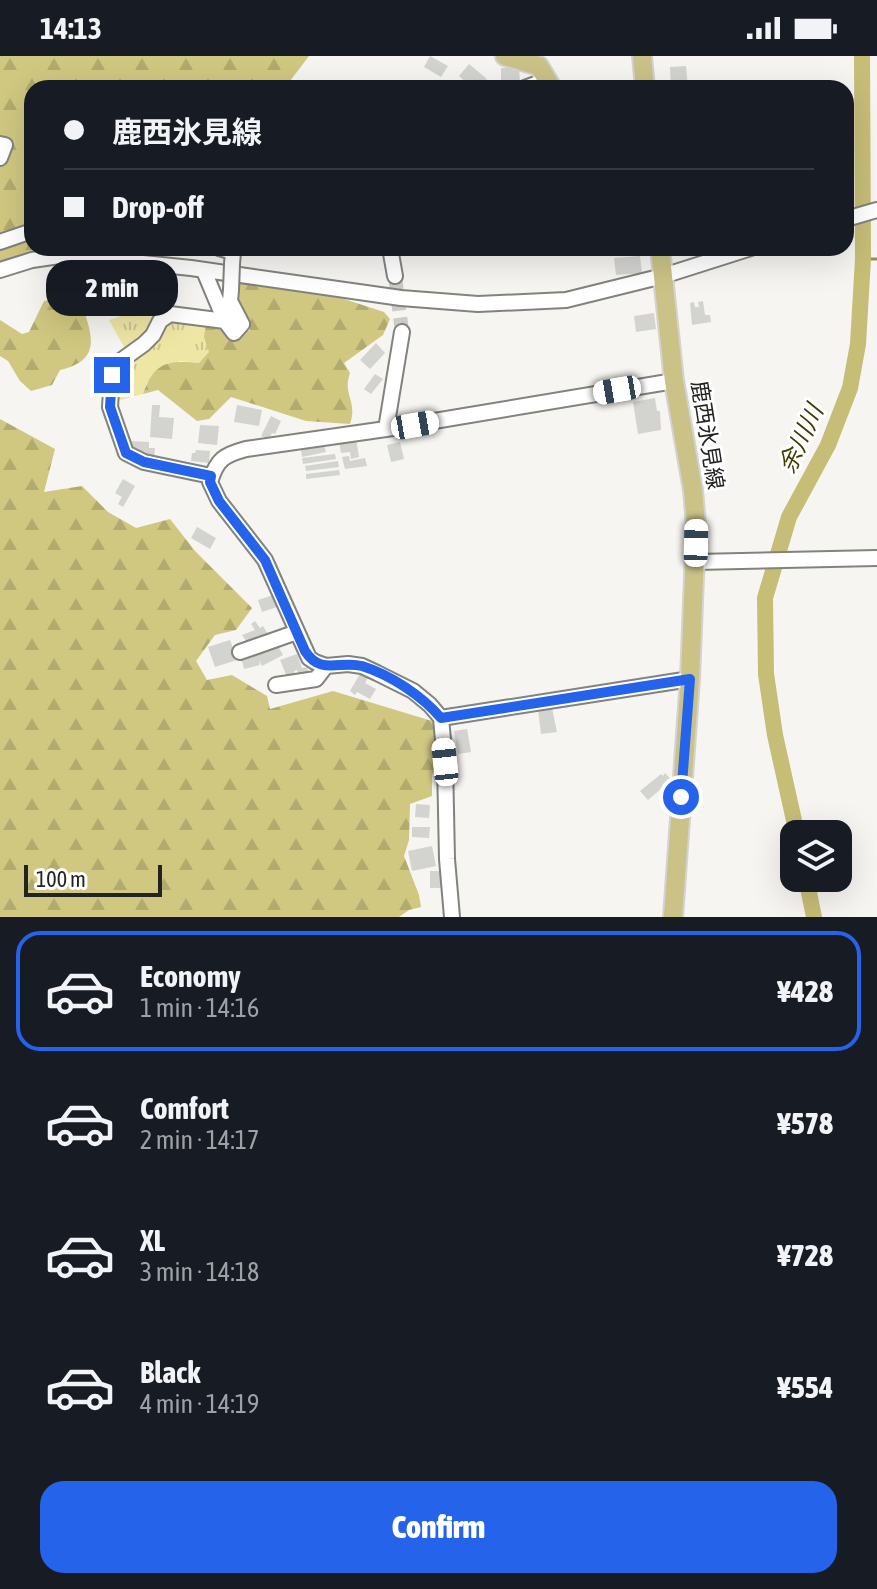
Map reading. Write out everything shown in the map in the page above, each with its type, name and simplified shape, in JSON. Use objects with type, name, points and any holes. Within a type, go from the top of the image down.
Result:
[{"type":"main road","points":[[505,56],[545,72]]},
{"type":"main road","points":[[642,56],[644,80]]},
{"type":"main road","name":"鹿西氷見線","points":[[661,256],[674,381],[696,525],[690,679],[673,917]]},
{"type":"street","points":[[0,144],[5,145],[0,158]]},
{"type":"street","points":[[854,217],[877,210]]},
{"type":"street","points":[[0,242],[24,234]]},
{"type":"street","points":[[0,270],[59,256]]},
{"type":"street","points":[[75,256],[401,298],[478,304],[566,300],[663,276],[726,256]]},
{"type":"street","points":[[204,271],[225,321],[234,333],[242,324],[230,301],[233,256]]},
{"type":"street","points":[[391,256],[395,276]]},
{"type":"street","points":[[211,476],[144,462],[126,453],[110,407],[112,375],[119,362],[144,344],[160,321],[170,314],[225,321]]},
{"type":"street","points":[[386,429],[402,332]]},
{"type":"street","points":[[452,917],[441,718],[413,691],[362,666],[326,666],[309,658],[265,560],[219,501],[210,482],[214,468],[227,455],[236,452],[674,381]]},
{"type":"street","points":[[696,562],[877,558]]},
{"type":"street","points":[[240,652],[297,632]]},
{"type":"street","points":[[276,685],[316,679],[326,666]]},
{"type":"street","points":[[441,718],[690,679]]},
{"type":"green space","points":[[0,56],[309,56],[291,80],[24,80],[26,256],[0,263]]},
{"type":"green space","points":[[237,282],[329,294],[384,312],[390,319],[383,335],[344,363],[350,373],[350,424],[306,421],[231,397],[209,419],[197,421],[158,390],[143,394],[152,375],[164,365],[199,363],[209,352],[204,337],[206,325],[217,324],[237,336],[250,330],[236,301]]},
{"type":"green space","points":[[79,294],[90,330],[89,350],[75,365],[60,370],[52,385],[31,391],[20,381],[8,361],[0,356],[0,320],[22,334],[29,332],[44,301]]},
{"type":"green space","points":[[136,311],[209,314],[210,352],[199,363],[180,361],[147,382],[143,394],[113,402],[119,356],[124,347],[109,320]]},
{"type":"green space","points":[[0,419],[55,449],[44,492],[82,486],[108,512],[136,528],[170,519],[195,551],[252,608],[236,630],[215,635],[196,661],[207,680],[232,675],[267,696],[270,709],[333,691],[432,721],[438,733],[440,759],[432,775],[432,796],[410,804],[409,840],[404,856],[421,907],[399,917],[0,917]]},
{"type":"building","points":[[430,56],[448,66],[441,77],[424,67]]},
{"type":"building","points":[[469,64],[487,79],[463,80],[459,76]]},
{"type":"building","points":[[686,66],[687,80],[671,80],[670,67]]},
{"type":"building","points":[[519,67],[520,80],[501,80],[501,68]]},
{"type":"building","points":[[640,256],[642,273],[616,275],[614,258]]},
{"type":"building","points":[[81,272],[84,286],[72,288],[73,292],[63,294],[60,276]]},
{"type":"building","points":[[703,301],[705,315],[710,315],[711,322],[692,325],[690,303],[694,302],[695,307],[699,307],[698,302]]},
{"type":"building","points":[[654,313],[656,329],[636,332],[634,316]]},
{"type":"building","points":[[376,343],[385,353],[370,369],[360,360]]},
{"type":"building","points":[[375,374],[383,379],[371,394],[364,389]]},
{"type":"building","points":[[655,398],[657,411],[660,411],[661,430],[638,434],[633,402]]},
{"type":"building","points":[[152,405],[160,405],[159,417],[174,418],[172,439],[150,437]]},
{"type":"building","points":[[237,405],[262,410],[259,426],[234,422]]},
{"type":"building","points":[[271,416],[281,421],[269,439],[261,436]]},
{"type":"building","points":[[200,425],[219,426],[217,445],[198,443]]},
{"type":"building","points":[[356,438],[359,457],[351,459],[350,452],[341,453],[339,441]]},
{"type":"building","points":[[132,441],[149,442],[149,448],[155,448],[154,458],[145,457],[145,453],[131,452]]},
{"type":"building","points":[[400,442],[404,459],[391,462],[387,445]]},
{"type":"building","points":[[324,445],[326,452],[302,457],[301,450]]},
{"type":"building","points":[[196,450],[210,451],[209,463],[191,461],[192,453]]},
{"type":"building","points":[[335,454],[336,459],[303,464],[302,458]]},
{"type":"building","points":[[349,456],[350,461],[365,458],[367,466],[345,469],[342,457]]},
{"type":"building","points":[[338,461],[339,467],[306,471],[305,466]]},
{"type":"building","points":[[339,470],[340,475],[306,479],[306,474]]},
{"type":"building","points":[[123,479],[135,486],[123,507],[118,504],[122,497],[115,493]]},
{"type":"building","points":[[197,527],[216,538],[210,549],[191,538]]},
{"type":"building","points":[[276,594],[280,606],[262,612],[258,600]]},
{"type":"building","points":[[255,621],[260,628],[263,626],[269,636],[251,648],[242,635],[255,630],[251,624]]},
{"type":"building","points":[[230,640],[237,660],[215,667],[208,647]]},
{"type":"building","points":[[276,642],[283,655],[262,666],[259,660],[260,665],[244,669],[241,656],[261,647],[263,652]]},
{"type":"building","points":[[297,654],[302,668],[307,667],[310,676],[301,679],[297,670],[287,677],[280,660]]},
{"type":"building","points":[[361,672],[369,676],[365,683],[376,689],[370,699],[350,691]]},
{"type":"building","points":[[552,708],[557,732],[541,734],[538,710]]},
{"type":"building","points":[[467,729],[471,752],[458,754],[454,731]]},
{"type":"building","points":[[665,773],[670,778],[667,780],[669,782],[648,800],[640,791]]},
{"type":"building","points":[[416,804],[430,805],[429,818],[415,817]]},
{"type":"building","points":[[412,827],[430,827],[429,838],[412,837]]},
{"type":"building","points":[[432,846],[436,866],[412,871],[408,851]]},
{"type":"building","points":[[430,871],[440,871],[441,888],[430,888]]},
{"type":"waterway","name":"余川川","points":[[794,820],[775,735],[766,674],[765,598],[789,517],[828,445],[850,388],[858,344],[863,259],[862,56]]},
{"type":"waterway","points":[[863,259],[877,259]]},
{"type":"waterway","name":"余川川","points":[[809,892],[814,917]]},
{"type":"tunnel","points":[[395,276],[402,332]]},
{"type":"route","points":[[112,375],[110,407],[126,453],[144,462],[211,476],[210,482],[219,501],[265,560],[309,658],[326,666],[362,666],[413,691],[441,718],[690,679],[681,797]]}]
